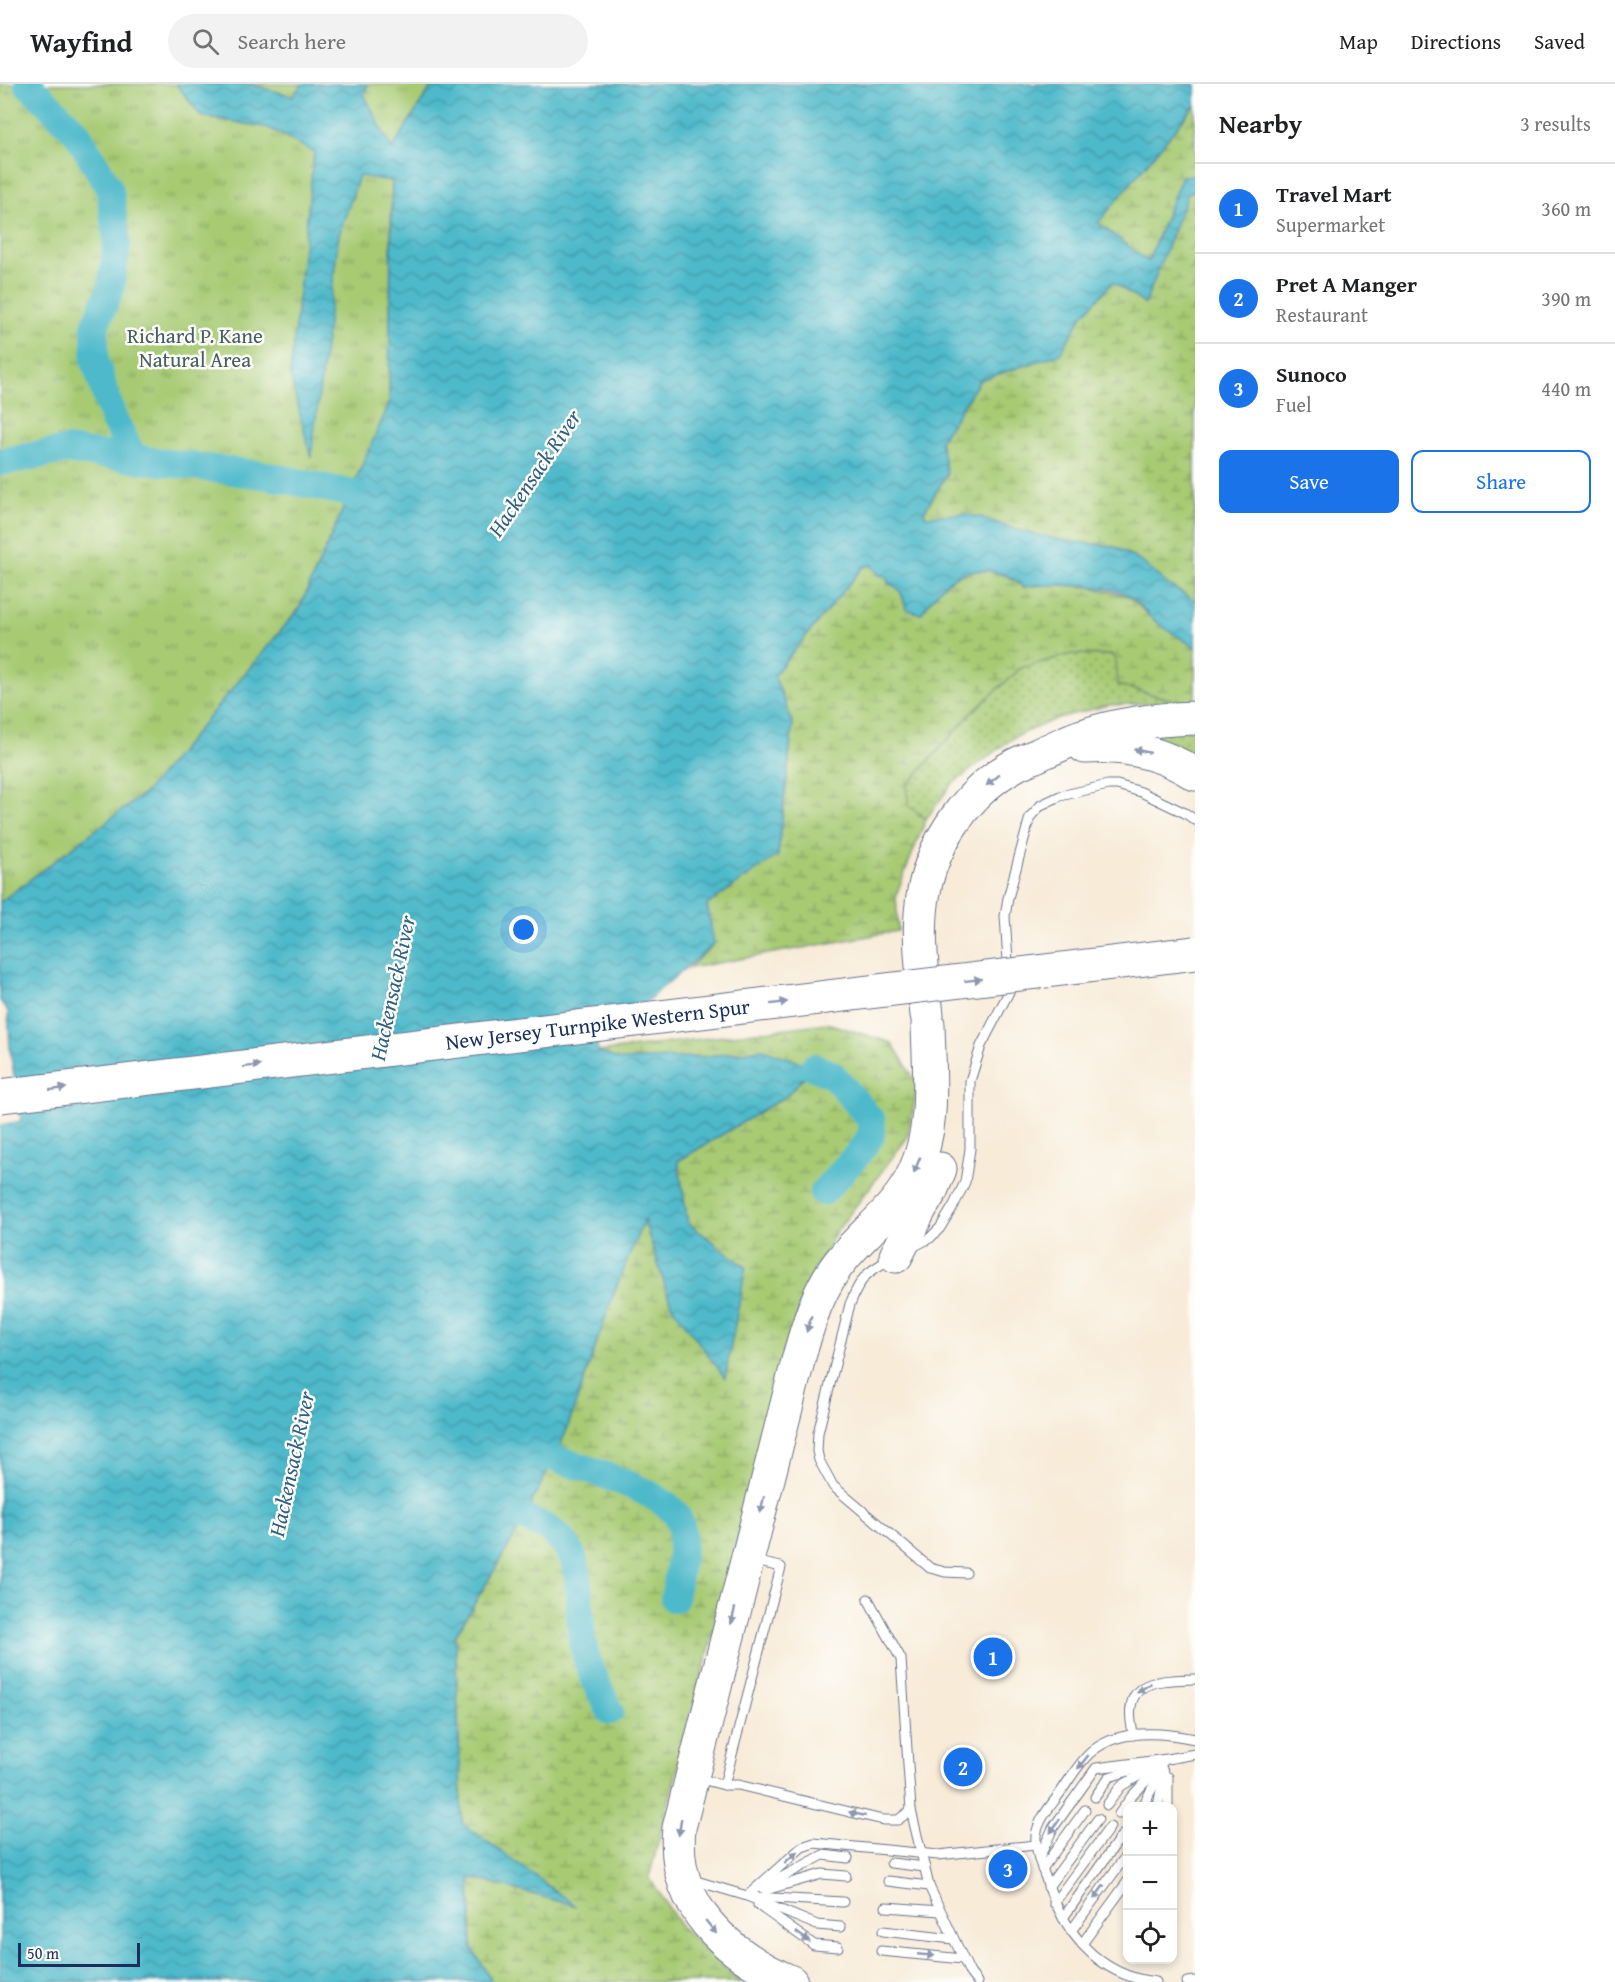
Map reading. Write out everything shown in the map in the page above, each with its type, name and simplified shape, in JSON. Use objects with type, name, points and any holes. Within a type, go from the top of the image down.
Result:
[{"type":"highway","points":[[896,1257],[931,1191],[942,1162],[943,1114],[928,1024],[920,924],[924,891],[935,857],[958,815],[978,793],[1014,765],[1044,752],[1097,731],[1160,720],[1195,718]]},
{"type":"highway","points":[[1044,752],[1098,746],[1130,748],[1160,756],[1195,774]]},
{"type":"highway","name":"New Jersey Turnpike Western Spur","points":[[0,1073],[1195,931]]},
{"type":"highway","name":"New Jersey Turnpike Western Spur","points":[[0,1096],[1195,953]]},
{"type":"highway","points":[[791,1982],[748,1960],[718,1936],[696,1908],[682,1877],[678,1843],[682,1813],[799,1356],[815,1304],[842,1259],[903,1193],[922,1153],[930,1102],[928,1024]]},
{"type":"lane","points":[[966,1573],[945,1572],[924,1564],[833,1486],[819,1460],[818,1433],[850,1304],[859,1285],[870,1270],[936,1233],[948,1217],[965,1182],[970,1149],[970,1081],[981,1046],[1008,998],[1010,990],[1005,916],[1030,817],[1041,806],[1060,796],[1117,785],[1141,792],[1195,820]]},
{"type":"lane","points":[[724,1785],[781,1567],[748,1559]]},
{"type":"lane","points":[[868,1599],[901,1659],[911,1810],[929,1886],[976,1982]]},
{"type":"lane","points":[[1133,1736],[1131,1704],[1139,1690],[1153,1682],[1195,1679]]},
{"type":"lane","points":[[1156,1982],[1118,1973],[1099,1960],[1071,1931],[1054,1904],[1039,1858],[1036,1834],[1043,1817],[1085,1758],[1107,1742],[1133,1736],[1173,1734],[1195,1738]]},
{"type":"lane","points":[[1039,1858],[1053,1828],[1096,1768],[1195,1754]]},
{"type":"lane","points":[[1095,1797],[1109,1777],[1167,1759]]},
{"type":"lane","points":[[1107,1805],[1121,1786],[1167,1759]]},
{"type":"lane","points":[[1145,1802],[1167,1759]]},
{"type":"lane","points":[[1159,1802],[1167,1759]]},
{"type":"lane","points":[[1167,1759],[1168,1802]]},
{"type":"lane","points":[[1119,1814],[1132,1796],[1167,1759]]},
{"type":"lane","points":[[692,1777],[724,1785],[738,1785],[882,1820],[898,1820],[911,1810]]},
{"type":"lane","points":[[1042,1869],[1085,1810]]},
{"type":"lane","points":[[1048,1887],[1098,1819]]},
{"type":"lane","points":[[1054,1904],[1110,1827]]},
{"type":"lane","points":[[1063,1918],[1122,1835]]},
{"type":"lane","points":[[747,1896],[802,1847],[814,1843],[921,1854],[954,1854],[1036,1845]]},
{"type":"lane","points":[[747,1896],[823,1855],[848,1858]]},
{"type":"lane","points":[[1071,1931],[1126,1856]]},
{"type":"lane","points":[[891,1863],[924,1867]]},
{"type":"lane","points":[[747,1896],[822,1874],[846,1876]]},
{"type":"lane","points":[[682,1877],[747,1896],[817,1925],[841,1927]]},
{"type":"lane","points":[[888,1881],[929,1886]]},
{"type":"lane","points":[[1082,1944],[1123,1888]]},
{"type":"lane","points":[[747,1896],[843,1902]]},
{"type":"lane","points":[[747,1896],[814,1945],[838,1947]]},
{"type":"lane","points":[[886,1907],[940,1911]]},
{"type":"lane","points":[[884,1931],[953,1939]]},
{"type":"lane","points":[[881,1951],[963,1959]]},
{"type":"lane","points":[[1187,1982],[1195,1981]]},
{"type":"green space","name":"Richard P. Kane Natural Area","points":[[0,84],[433,84],[392,150],[389,404],[299,609],[146,792],[0,902]]},
{"type":"green space","points":[[1195,105],[1195,175],[1182,176],[1148,261],[1097,223]]},
{"type":"green space","points":[[1195,190],[1195,601],[1167,584],[1143,563],[1116,547],[1060,540],[964,514],[925,516],[924,512],[947,474],[940,441],[980,380],[1060,354],[1082,316],[1113,282],[1144,304],[1188,193]]},
{"type":"green space","points":[[871,565],[897,587],[906,609],[921,614],[948,581],[961,574],[980,571],[999,573],[1023,587],[1044,584],[1090,587],[1128,596],[1156,622],[1195,647],[1195,701],[1180,702],[1118,685],[1114,655],[1071,654],[1021,668],[971,713],[906,787],[909,806],[926,819],[896,895],[898,931],[689,968],[714,944],[707,905],[778,855],[793,723],[774,675],[863,567]]},
{"type":"green space","points":[[1071,654],[1115,655],[1118,685],[1180,702],[1109,705],[1058,718],[1016,736],[951,785],[926,819],[909,806],[906,787],[971,713],[1021,668]]},
{"type":"green space","points":[[1195,730],[1195,755],[1140,731]]},
{"type":"green space","points":[[827,1023],[892,1043],[918,1085],[907,1138],[836,1232],[804,1291],[649,1877],[681,1927],[742,1982],[490,1982],[490,1978],[472,1948],[470,1877],[574,1905],[462,1823],[455,1636],[520,1527],[566,1432],[615,1290],[644,1219],[672,1305],[746,1267],[688,1223],[678,1161],[786,1096],[763,1049],[701,1057],[621,1060],[598,1052]]},
{"type":"water","name":"Hackensack River","points":[[176,84],[249,84],[293,96],[303,84],[368,84],[364,94],[392,149],[433,84],[1195,84],[1195,105],[1098,223],[1148,261],[1182,176],[1195,175],[1195,190],[1188,193],[1145,304],[1113,282],[1082,316],[1060,354],[980,380],[940,441],[947,474],[924,512],[926,516],[964,514],[1060,540],[1116,547],[1143,563],[1167,584],[1195,601],[1195,647],[1156,622],[1129,596],[1107,589],[1062,585],[1023,587],[999,573],[970,572],[953,578],[944,585],[921,614],[906,609],[901,593],[888,583],[887,577],[879,575],[871,565],[863,567],[774,675],[793,723],[778,855],[707,905],[714,944],[597,1043],[598,1052],[621,1060],[701,1057],[763,1049],[814,1067],[786,1096],[678,1161],[688,1223],[746,1267],[725,1378],[671,1305],[644,1220],[615,1290],[566,1432],[520,1527],[455,1636],[462,1823],[576,1906],[470,1877],[472,1948],[490,1978],[490,1982],[0,1982],[0,1125],[21,1121],[10,1050],[8,1011],[0,1001],[0,902],[146,792],[299,609],[389,404],[392,181],[359,176],[339,235],[311,458],[290,375],[314,152],[269,128],[201,116]]},
{"type":"waterway","points":[[28,84],[77,133],[110,190],[117,242],[111,288],[95,326],[95,361],[113,418],[134,458]]},
{"type":"waterway","points":[[0,462],[66,450],[263,475],[350,493]]},
{"type":"waterway","points":[[814,1067],[833,1075],[872,1121],[871,1136],[823,1192]]},
{"type":"waterway","points":[[554,1458],[636,1488],[665,1504],[676,1514],[681,1525],[682,1541],[674,1599]]},
{"type":"waterway","points":[[524,1518],[550,1530],[562,1540],[570,1552],[578,1578],[580,1622],[586,1656],[610,1711]]},
{"type":"place","name":"Travel Mart","points":[[993,1657]]},
{"type":"place","name":"Pret A Manger","points":[[963,1767]]},
{"type":"place","name":"Sunoco","points":[[1008,1869]]}]
